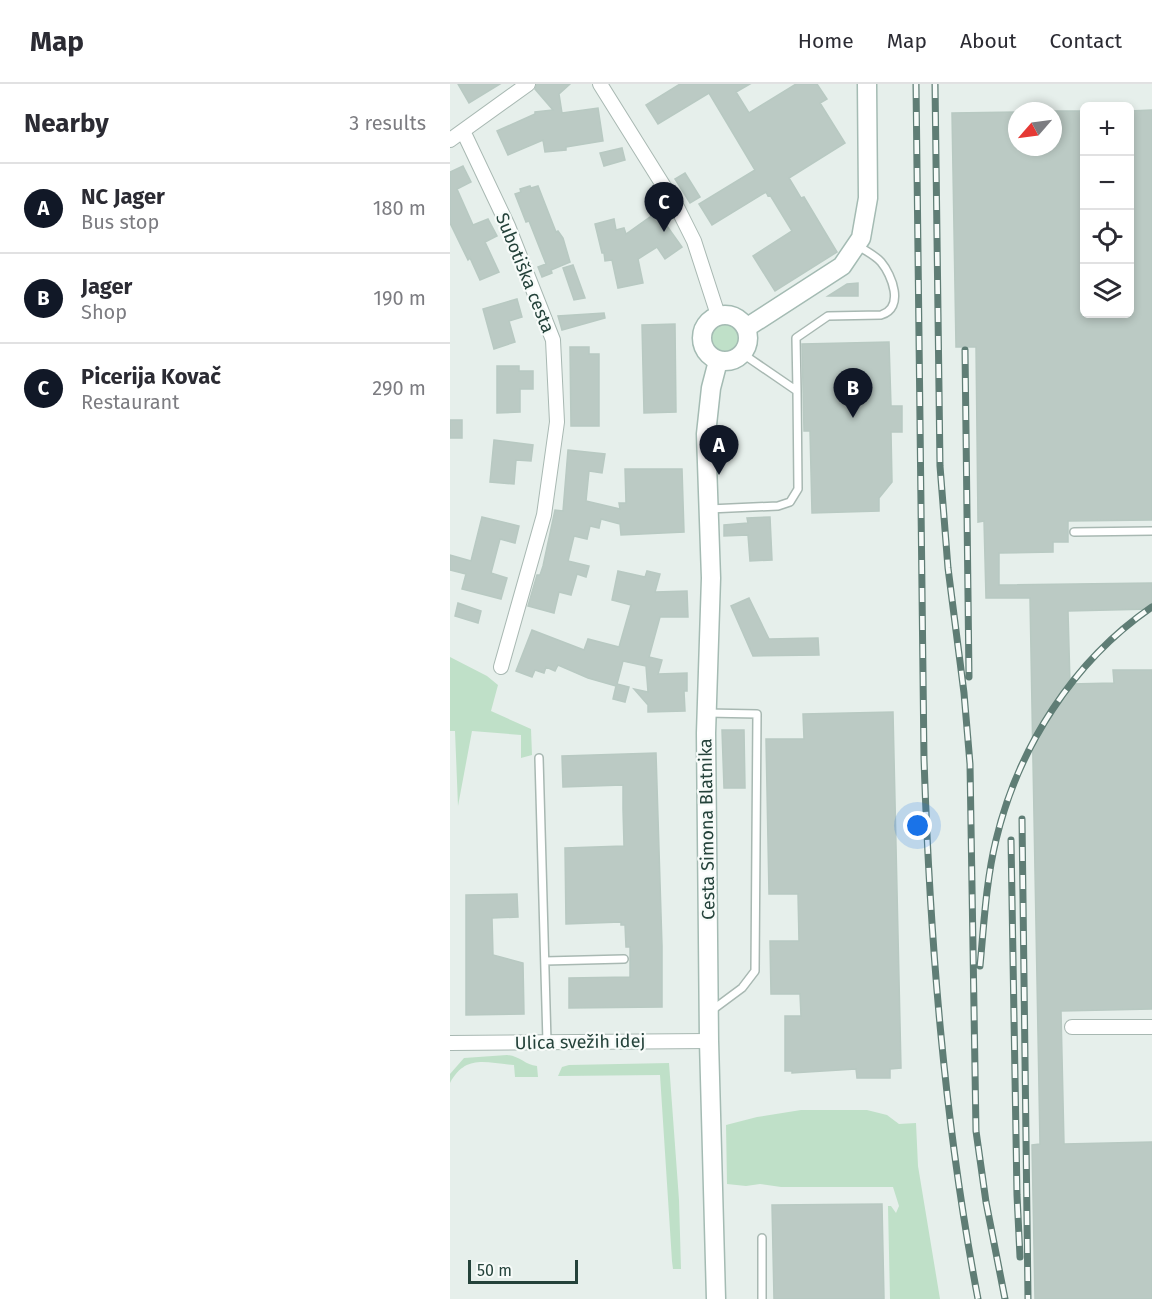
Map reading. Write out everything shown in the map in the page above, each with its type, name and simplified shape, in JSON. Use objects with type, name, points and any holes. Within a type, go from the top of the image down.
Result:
[{"type":"street","points":[[450,140],[528,84]]},
{"type":"street","points":[[600,84],[683,219],[694,241],[718,315]]},
{"type":"street","points":[[746,328],[842,266],[861,238],[868,198],[867,84]]},
{"type":"street","name":"Subotiška cesta","points":[[463,131],[507,226],[553,340],[557,422],[544,515],[501,667]]},
{"type":"street","points":[[718,315],[735,316],[746,328],[747,346],[743,354],[736,359],[727,362],[718,361],[709,356],[703,348],[701,338],[703,328],[709,320],[718,315]]},
{"type":"street","name":"Cesta Simona Blatnika","points":[[716,1299],[709,1041],[707,713],[711,578],[706,434],[711,388],[718,361]]},
{"type":"street","points":[[1072,1028],[1152,1027]]},
{"type":"street","name":"Ulica svežih idej","points":[[450,1043],[709,1041]]},
{"type":"lane","points":[[708,509],[778,506],[790,502],[798,489],[796,338],[828,316],[881,315],[888,313],[893,306],[894,287],[888,273],[880,261],[856,244]]},
{"type":"lane","points":[[743,354],[797,391]]},
{"type":"lane","points":[[1074,532],[1152,531]]},
{"type":"lane","points":[[707,713],[757,714],[755,971],[742,988],[709,1013]]},
{"type":"lane","points":[[539,758],[547,1042]]},
{"type":"lane","points":[[545,961],[624,959]]},
{"type":"lane","points":[[762,1238],[762,1299]]},
{"type":"green space","points":[[725,321],[737,326],[742,338],[737,350],[725,355],[713,350],[708,338],[713,326]]},
{"type":"green space","points":[[450,657],[487,676],[498,685],[491,711],[531,729],[532,755],[521,758],[521,735],[472,731],[458,806],[455,731],[450,731]]},
{"type":"green space","points":[[507,1055],[537,1066],[538,1077],[515,1077],[514,1065],[477,1062],[463,1068],[450,1083],[450,1074],[464,1058]]},
{"type":"green space","points":[[669,1063],[679,1200],[681,1269],[673,1269],[672,1261],[660,1075],[558,1076],[562,1067],[569,1065]]},
{"type":"green space","points":[[801,1110],[867,1110],[887,1115],[899,1124],[916,1123],[918,1166],[940,1299],[890,1299],[888,1206],[891,1206],[896,1213],[899,1206],[893,1187],[781,1187],[760,1184],[746,1186],[727,1184],[726,1125]]},
{"type":"building","points":[[458,84],[500,84],[469,103]]},
{"type":"building","points":[[537,84],[570,84],[559,94],[562,113],[598,108],[603,141],[566,147],[566,150],[545,152],[543,140],[508,155],[497,131],[535,112],[553,110],[535,89]]},
{"type":"building","points":[[680,84],[750,84],[736,92],[749,113],[796,84],[817,84],[827,99],[820,103],[845,143],[789,178],[801,198],[804,197],[837,252],[775,291],[753,256],[792,231],[770,195],[768,196],[766,192],[712,225],[699,204],[755,170],[709,93],[658,124],[646,105]]},
{"type":"building","points":[[1152,110],[1152,520],[1068,521],[1068,542],[1053,542],[1053,552],[999,553],[999,585],[1152,583],[1152,609],[1068,611],[1070,684],[1114,683],[1113,670],[1152,670],[1152,1009],[1061,1011],[1064,1144],[1152,1142],[1152,1299],[1035,1299],[1032,1145],[1040,1144],[1030,598],[986,598],[984,521],[978,522],[976,347],[956,347],[952,113],[1008,112],[1008,156],[1062,156],[1062,111],[1080,111],[1080,318],[1134,318],[1134,111]]},
{"type":"building","points":[[622,148],[625,160],[604,166],[600,153]]},
{"type":"building","points":[[463,166],[471,182],[457,189],[473,225],[488,219],[497,236],[485,242],[499,272],[480,280],[450,223],[450,172]]},
{"type":"building","points":[[685,173],[700,197],[690,203],[675,179]]},
{"type":"building","points":[[530,186],[531,188],[538,186],[556,232],[558,231],[563,238],[570,262],[551,270],[552,273],[542,277],[538,267],[546,264],[529,221],[526,222],[515,194],[521,192],[520,189]]},
{"type":"building","points":[[657,212],[682,247],[665,259],[657,247],[638,259],[643,283],[618,288],[612,260],[605,261],[595,224],[614,219],[616,230],[624,228],[626,234]]},
{"type":"building","points":[[573,265],[585,298],[574,300],[563,268]]},
{"type":"building","points":[[858,283],[858,296],[828,296],[847,284]]},
{"type":"building","points":[[517,299],[522,317],[509,321],[515,342],[494,349],[483,309]]},
{"type":"building","points":[[604,313],[605,318],[562,330],[558,316]]},
{"type":"building","points":[[675,324],[676,412],[644,413],[642,325]]},
{"type":"building","points":[[889,342],[891,406],[902,406],[902,432],[891,432],[892,482],[879,498],[879,511],[812,513],[810,431],[804,431],[802,344]]},
{"type":"building","points":[[570,347],[589,347],[589,354],[599,354],[599,426],[571,426]]},
{"type":"building","points":[[497,366],[519,366],[519,371],[533,371],[533,389],[520,389],[520,412],[497,413]]},
{"type":"building","points":[[450,420],[462,420],[462,438],[450,438]]},
{"type":"building","points":[[494,440],[533,445],[531,461],[516,460],[514,484],[490,482]]},
{"type":"building","points":[[568,450],[605,454],[602,473],[589,471],[586,501],[620,509],[619,503],[626,503],[625,469],[682,469],[684,532],[621,535],[620,524],[601,519],[599,528],[590,526],[587,539],[574,536],[568,561],[589,566],[586,577],[577,574],[571,595],[559,592],[554,613],[528,606],[537,575],[540,575],[543,566],[555,510],[563,511]]},
{"type":"building","points":[[482,517],[519,526],[515,543],[500,539],[491,573],[507,578],[501,599],[462,589],[466,574],[450,570],[450,555],[471,561]]},
{"type":"building","points":[[770,517],[772,560],[750,561],[748,535],[724,536],[724,525],[748,523],[747,518]]},
{"type":"building","points":[[618,571],[645,577],[647,571],[660,574],[655,592],[687,591],[688,617],[660,617],[649,657],[662,660],[658,674],[687,673],[687,691],[684,691],[685,711],[648,712],[648,705],[634,689],[648,692],[646,666],[623,661],[617,684],[629,687],[625,702],[613,699],[616,686],[588,678],[558,665],[555,671],[546,667],[544,673],[535,670],[532,677],[516,671],[532,630],[584,650],[588,639],[619,647],[631,605],[612,600]]},
{"type":"building","points":[[749,598],[769,639],[818,638],[819,655],[753,656],[731,606]]},
{"type":"building","points":[[458,603],[481,611],[478,623],[455,616]]},
{"type":"building","points":[[893,712],[901,1068],[890,1069],[890,1078],[857,1078],[856,1069],[792,1073],[792,1071],[785,1071],[785,1016],[801,1016],[800,994],[771,994],[770,941],[799,941],[798,894],[769,894],[766,739],[804,739],[803,714]]},
{"type":"building","points":[[722,730],[744,730],[745,788],[724,788]]},
{"type":"building","points":[[656,753],[662,1007],[569,1008],[569,978],[630,977],[630,947],[626,947],[625,925],[621,925],[621,922],[566,924],[565,848],[624,846],[623,785],[563,787],[562,756]]},
{"type":"building","points":[[517,894],[518,917],[492,918],[493,955],[523,963],[524,1014],[466,1015],[466,895]]},
{"type":"building","points":[[882,1204],[884,1299],[774,1299],[772,1205]]},
{"type":"railway","points":[[916,84],[924,759],[930,895],[940,1030],[948,1098],[956,1165],[978,1299]]},
{"type":"railway","points":[[935,84],[940,466],[948,568],[964,693],[970,764],[976,1131],[986,1202],[1005,1299]]},
{"type":"railway","points":[[965,350],[969,677]]},
{"type":"railway","points":[[980,966],[990,871],[996,840],[1006,806],[1034,740],[1053,709],[1097,653],[1152,607]]},
{"type":"railway","points":[[1022,819],[1028,1299]]},
{"type":"railway","points":[[1011,840],[1020,1257]]},
{"type":"place","name":"Picerija Kovač","points":[[664,232]]},
{"type":"place","name":"Jager","points":[[853,418]]},
{"type":"place","name":"NC Jager","points":[[719,475]]}]
